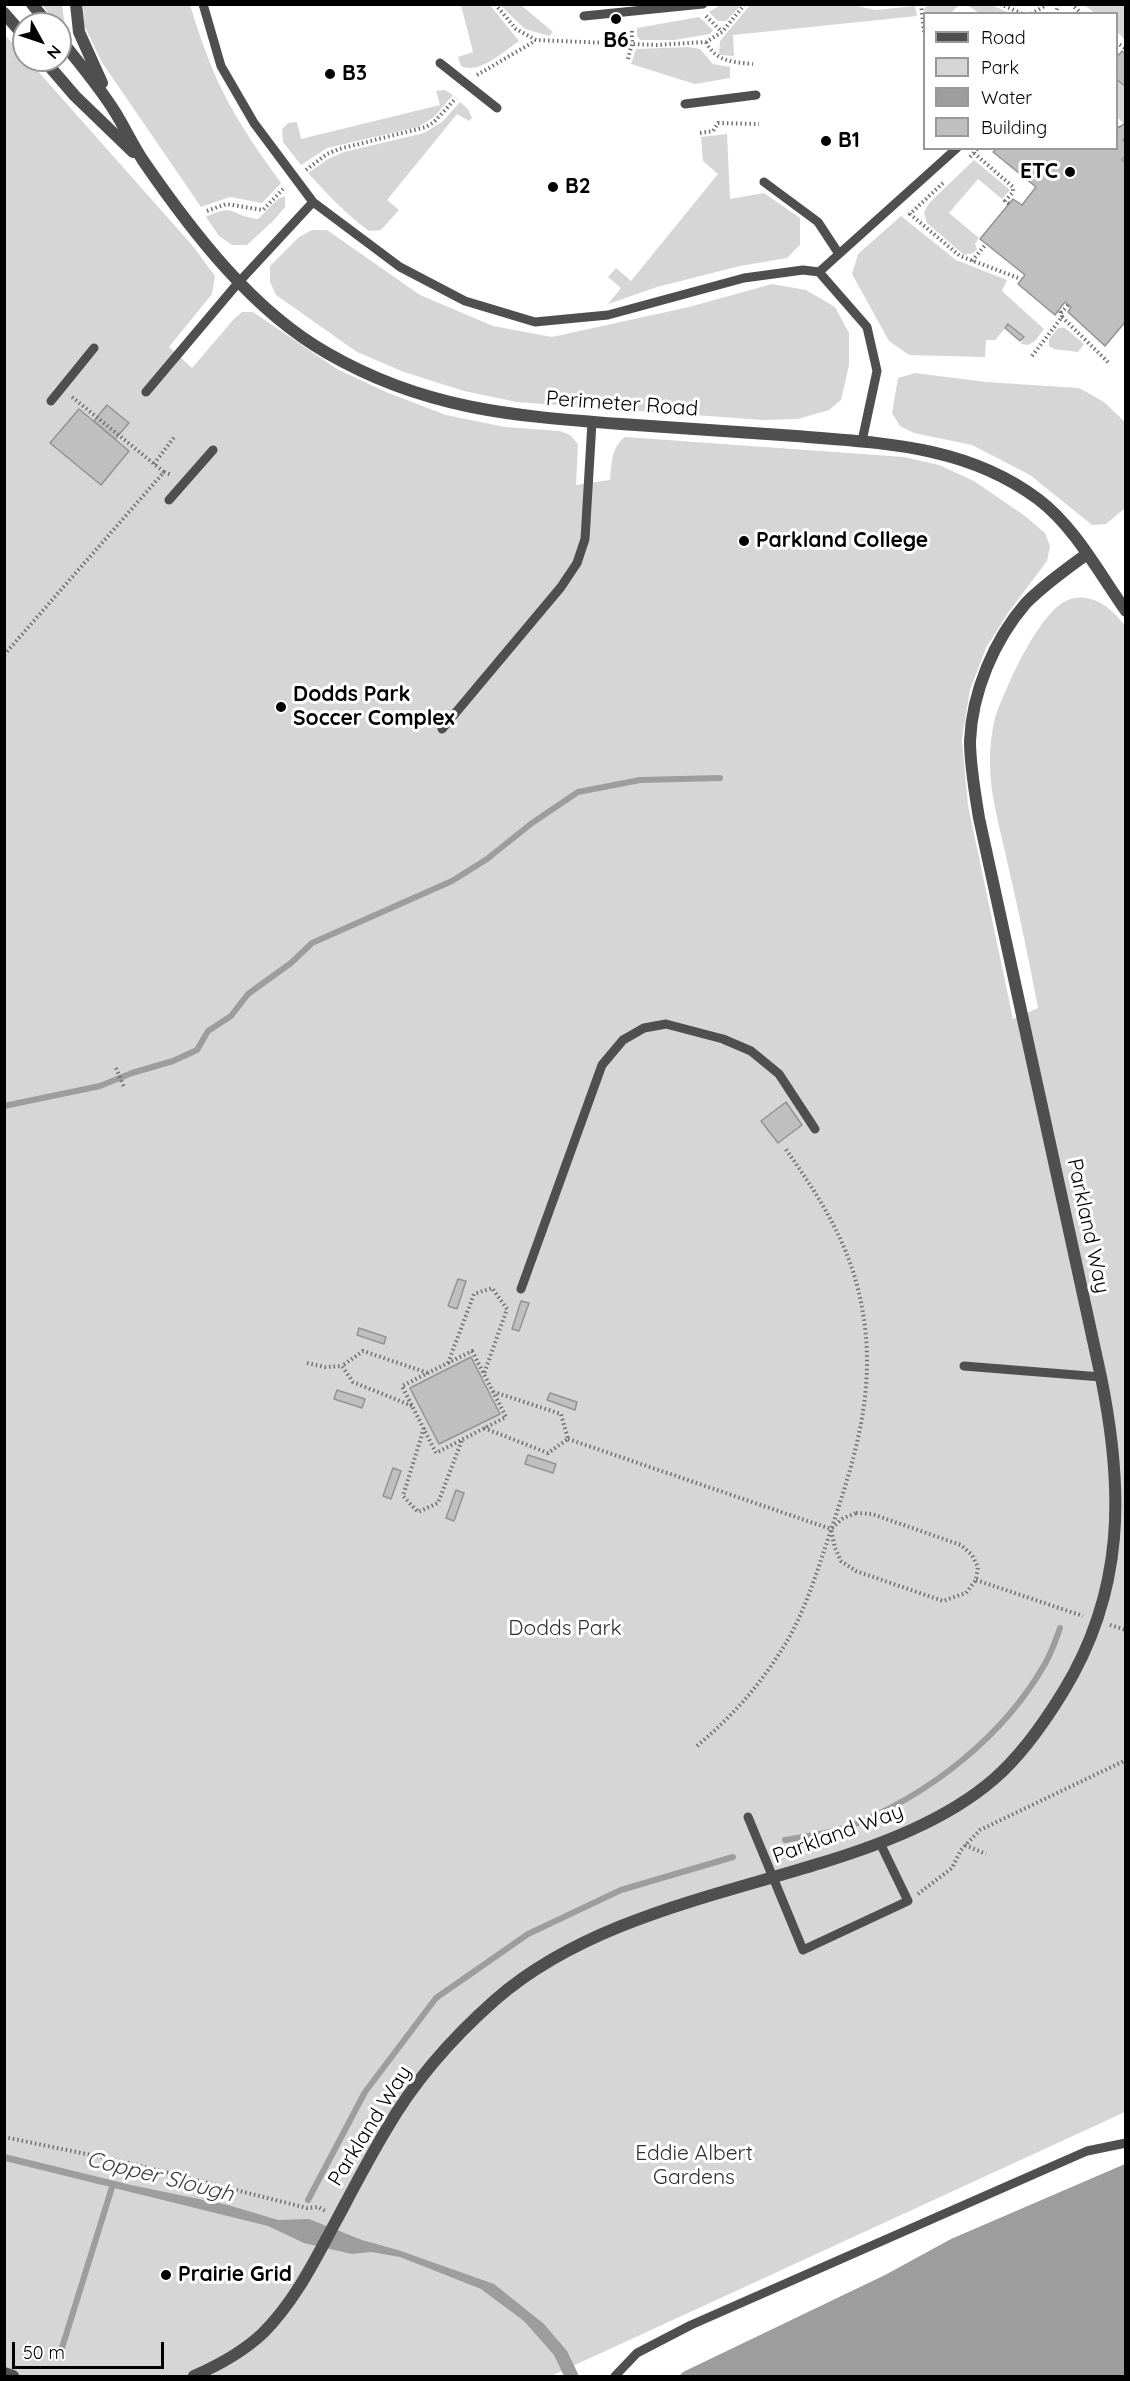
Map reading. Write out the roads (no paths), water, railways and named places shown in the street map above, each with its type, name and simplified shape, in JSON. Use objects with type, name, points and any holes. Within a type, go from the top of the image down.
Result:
[{"type":"street","points":[[76,4],[79,32],[115,111]]},
{"type":"street","name":"Perimeter Road","points":[[72,55],[115,111],[142,161]]},
{"type":"street","name":"Perimeter Road","points":[[54,72],[75,96],[142,161],[238,283],[294,331],[356,369],[393,385],[475,409],[592,422],[862,441],[944,453],[976,464],[1007,479],[1040,500],[1057,515],[1087,554],[1125,611]]},
{"type":"street","name":"Parkland Way","points":[[194,2376],[241,2351],[263,2333],[284,2308],[309,2272],[387,2128],[412,2089],[442,2052],[494,2001],[550,1961],[595,1937],[639,1919],[880,1843],[934,1818],[970,1797],[994,1779],[1044,1722],[1073,1677],[1088,1644],[1112,1567],[1116,1532],[1113,1457],[1101,1377],[979,818],[970,740],[976,699],[996,647],[1028,602],[1087,554]]},
{"type":"street","points":[[4,2373],[13,2376]]},
{"type":"lane","points":[[203,4],[221,66],[254,123],[313,202],[400,267],[465,301],[535,322],[608,315],[744,278],[803,270],[819,272],[867,327],[877,371],[862,441]]},
{"type":"lane","points":[[584,16],[703,4]]},
{"type":"lane","points":[[440,63],[497,108]]},
{"type":"lane","points":[[686,104],[756,95]]},
{"type":"lane","points":[[819,272],[955,150]]},
{"type":"lane","points":[[764,182],[818,222],[838,254]]},
{"type":"lane","points":[[146,392],[238,283],[313,202]]},
{"type":"lane","points":[[51,401],[94,348]]},
{"type":"lane","points":[[442,729],[561,587],[577,563],[585,539],[592,422]]},
{"type":"lane","points":[[168,500],[213,450]]},
{"type":"lane","points":[[521,1289],[602,1065],[623,1040],[644,1028],[666,1024],[723,1039],[751,1050],[779,1074],[815,1129]]},
{"type":"lane","points":[[964,1366],[1101,1377]]},
{"type":"lane","points":[[748,1817],[803,1950],[908,1902],[880,1843]]},
{"type":"lane","points":[[615,2376],[637,2353],[691,2325],[1087,2151],[1125,2143]]},
{"type":"water","points":[[5,2154],[131,2185],[228,2205],[278,2220],[309,2219],[362,2240],[398,2250],[494,2284],[544,2324],[567,2351],[579,2376],[564,2376],[554,2355],[524,2321],[481,2289],[400,2257],[371,2252],[352,2254],[304,2243],[268,2226],[5,2161]]},
{"type":"water","points":[[1125,2164],[1125,2376],[679,2376],[683,2372],[885,2275],[951,2239]]},
{"type":"waterway","points":[[4,1106],[100,1086],[132,1073],[173,1061],[197,1050],[208,1031],[231,1016],[248,994],[291,963],[312,943],[452,881],[487,859],[532,823],[578,792],[640,780],[720,778]]},
{"type":"waterway","points":[[785,1840],[848,1827],[878,1814],[907,1799],[961,1761],[1009,1715],[1029,1689],[1048,1658],[1060,1628]]},
{"type":"waterway","points":[[308,2200],[365,2092],[436,1998],[528,1934],[621,1890],[733,1857]]},
{"type":"waterway","name":"Copper Slough","points":[[61,2351],[113,2184]]},
{"type":"place","name":"B6","points":[[616,19]]},
{"type":"place","name":"B3","points":[[330,74]]},
{"type":"place","name":"B1","points":[[826,141]]},
{"type":"place","name":"ETC","points":[[1070,172]]},
{"type":"place","name":"B2","points":[[553,187]]},
{"type":"place","name":"Parkland College","points":[[744,541]]},
{"type":"place","name":"Dodds Park Soccer Complex","points":[[281,707]]},
{"type":"place","name":"Prairie Grid","points":[[166,2275]]},
{"type":"park label","name":"Dodds Park","points":[[565,1629]]},
{"type":"park label","name":"Eddie Albert Gardens","points":[[694,2166]]}]
